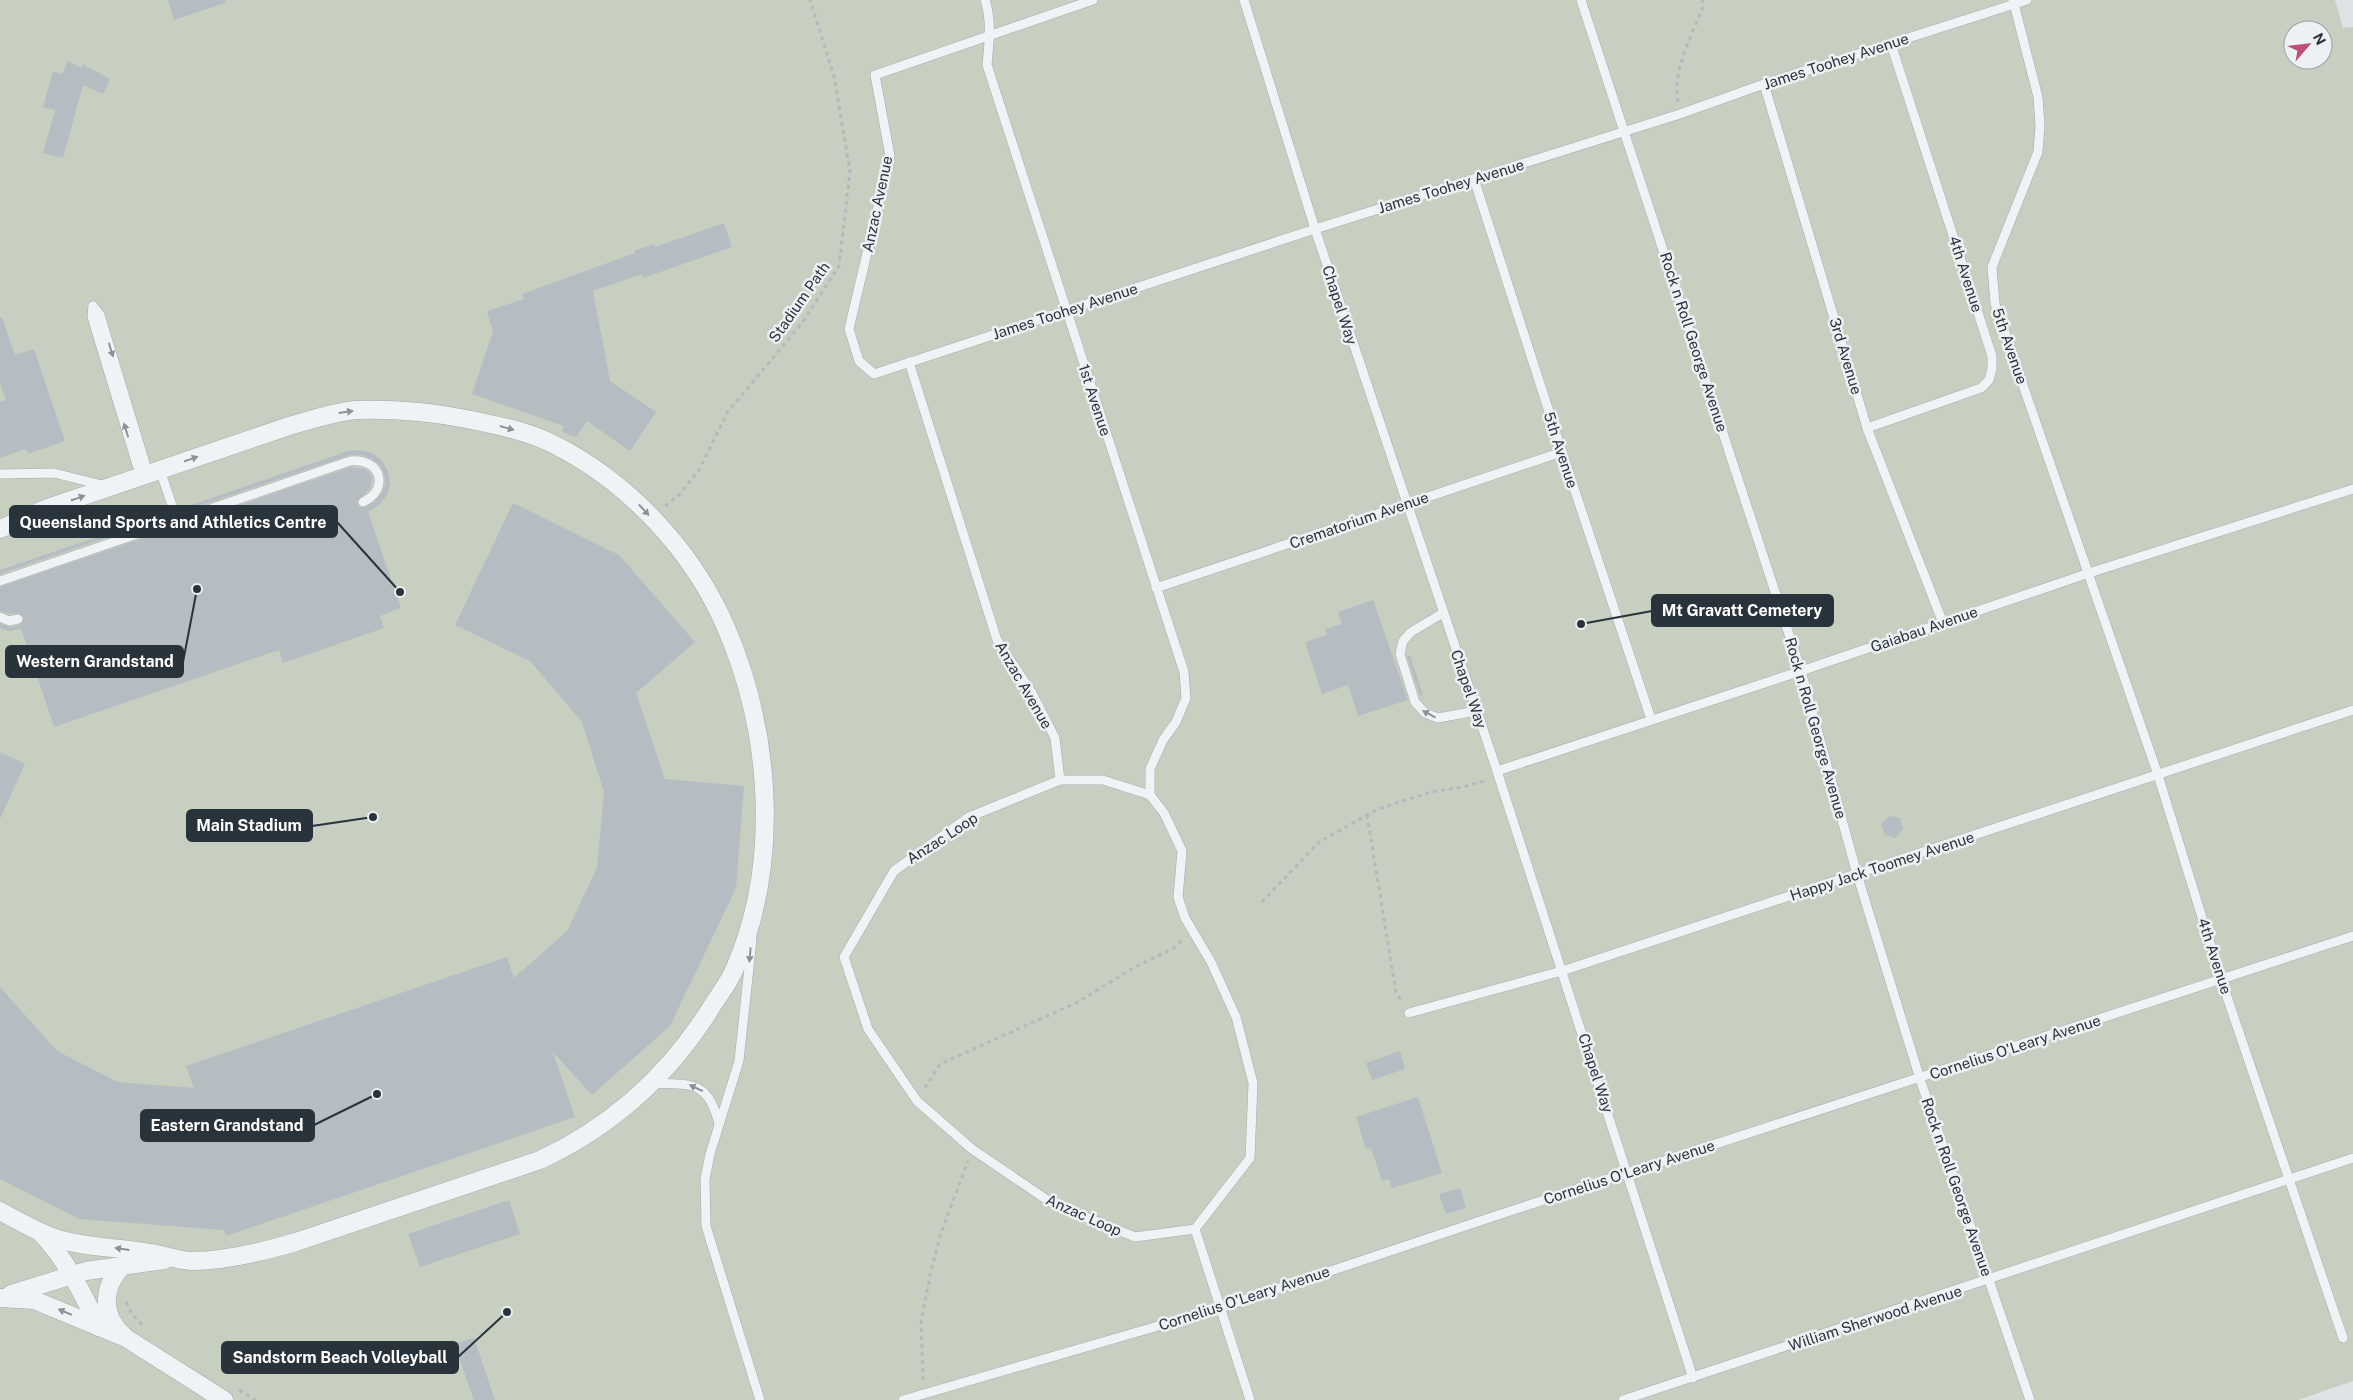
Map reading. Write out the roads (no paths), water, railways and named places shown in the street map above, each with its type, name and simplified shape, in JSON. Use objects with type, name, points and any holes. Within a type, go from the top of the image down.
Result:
[{"type":"street","points":[[0,529],[45,509],[152,472],[329,414],[355,410],[439,414],[506,427],[554,444],[591,467],[627,494],[667,534],[701,580],[724,623],[742,672],[756,728],[764,783],[765,851],[754,907],[735,970],[694,1035],[652,1084],[600,1127],[569,1146],[540,1160],[267,1251],[201,1260],[169,1259],[73,1275],[0,1298]]},
{"type":"street","points":[[0,1211],[56,1238],[151,1253],[169,1259]]},
{"type":"street","points":[[38,1230],[62,1258],[73,1275],[100,1327]]},
{"type":"street","points":[[121,1267],[112,1277],[107,1290],[106,1304],[112,1323],[126,1338]]},
{"type":"street","points":[[0,1298],[34,1300],[100,1327],[126,1338],[229,1394]]},
{"type":"lane","name":"1st Avenue","points":[[985,0],[988,10],[989,35],[987,65],[1184,672],[1186,698],[1176,722],[1163,740],[1150,769],[1150,795]]},
{"type":"lane","name":"Anzac Avenue","points":[[874,374],[859,361],[849,329],[890,156],[875,75],[1093,0]]},
{"type":"lane","name":"Chapel Way","points":[[1244,0],[1315,229],[1497,771],[1693,1378]]},
{"type":"lane","name":"Rock n Roll George Avenue","points":[[1581,0],[1801,671],[1857,874],[1920,1078],[2030,1400]]},
{"type":"lane","name":"James Toohey Avenue","points":[[874,374],[1315,229],[1625,132],[2013,2],[2027,0]]},
{"type":"lane","name":"5th Avenue","points":[[2013,2],[2038,97],[2040,126],[2038,152],[1992,267],[1995,304],[2089,574]]},
{"type":"lane","name":"4th Avenue","points":[[1867,428],[1974,392],[1989,380],[1992,369],[1992,356],[1891,44]]},
{"type":"lane","name":"3rd Avenue","points":[[1764,84],[1867,428],[1943,623]]},
{"type":"lane","name":"5th Avenue","points":[[1474,179],[1651,719]]},
{"type":"lane","points":[[152,472],[137,465],[92,317],[93,306],[100,315],[145,463],[152,472],[177,520]]},
{"type":"lane","name":"Anzac Avenue","points":[[910,362],[997,640],[1032,692],[1055,738],[1060,780]]},
{"type":"lane","name":"Crematorium Avenue","points":[[1156,588],[1562,452]]},
{"type":"lane","points":[[0,581],[341,464],[359,460],[374,467],[380,483],[372,498],[363,502]]},
{"type":"lane","points":[[0,474],[54,473],[109,487]]},
{"type":"lane","name":"Gaiabau Avenue","points":[[1497,771],[2089,574],[2353,490]]},
{"type":"lane","name":"4th Avenue","points":[[2089,574],[2158,775],[2221,979],[2343,1338]]},
{"type":"lane","points":[[1443,614],[1410,632],[1403,642],[1400,654],[1415,702],[1425,713],[1438,718],[1476,711]]},
{"type":"lane","points":[[0,617],[10,621],[18,619]]},
{"type":"lane","name":"Happy Jack Toomey Avenue","points":[[1408,1013],[1562,971],[2353,710]]},
{"type":"lane","name":"Anzac Loop","points":[[1150,795],[1103,780],[1060,780],[969,817],[894,871],[844,957],[868,1029],[917,1101],[972,1149],[1053,1204],[1135,1236],[1195,1229]]},
{"type":"lane","points":[[1150,795],[1164,813],[1182,851],[1178,897],[1185,918],[1212,962],[1236,1017],[1253,1083],[1250,1158],[1195,1229],[1250,1400]]},
{"type":"lane","points":[[754,907],[739,1061],[719,1124],[705,1179],[706,1226],[760,1400]]},
{"type":"lane","name":"Cornelius O'Leary Avenue","points":[[903,1400],[1220,1308],[2353,936]]},
{"type":"lane","points":[[652,1084],[689,1084],[703,1090],[711,1099],[719,1124]]},
{"type":"lane","name":"William Sherwood Avenue","points":[[1623,1400],[2353,1158]]},
{"type":"place","name":"Western Grandstand","points":[[197,589]]},
{"type":"place","name":"Queensland Sports and Athletics Centre","points":[[400,592]]},
{"type":"place","name":"Mt Gravatt Cemetery","points":[[1581,624]]},
{"type":"place","name":"Main Stadium","points":[[373,817]]},
{"type":"place","name":"Eastern Grandstand","points":[[377,1094]]},
{"type":"place","name":"Sandstorm Beach Volleyball","points":[[507,1312]]}]
